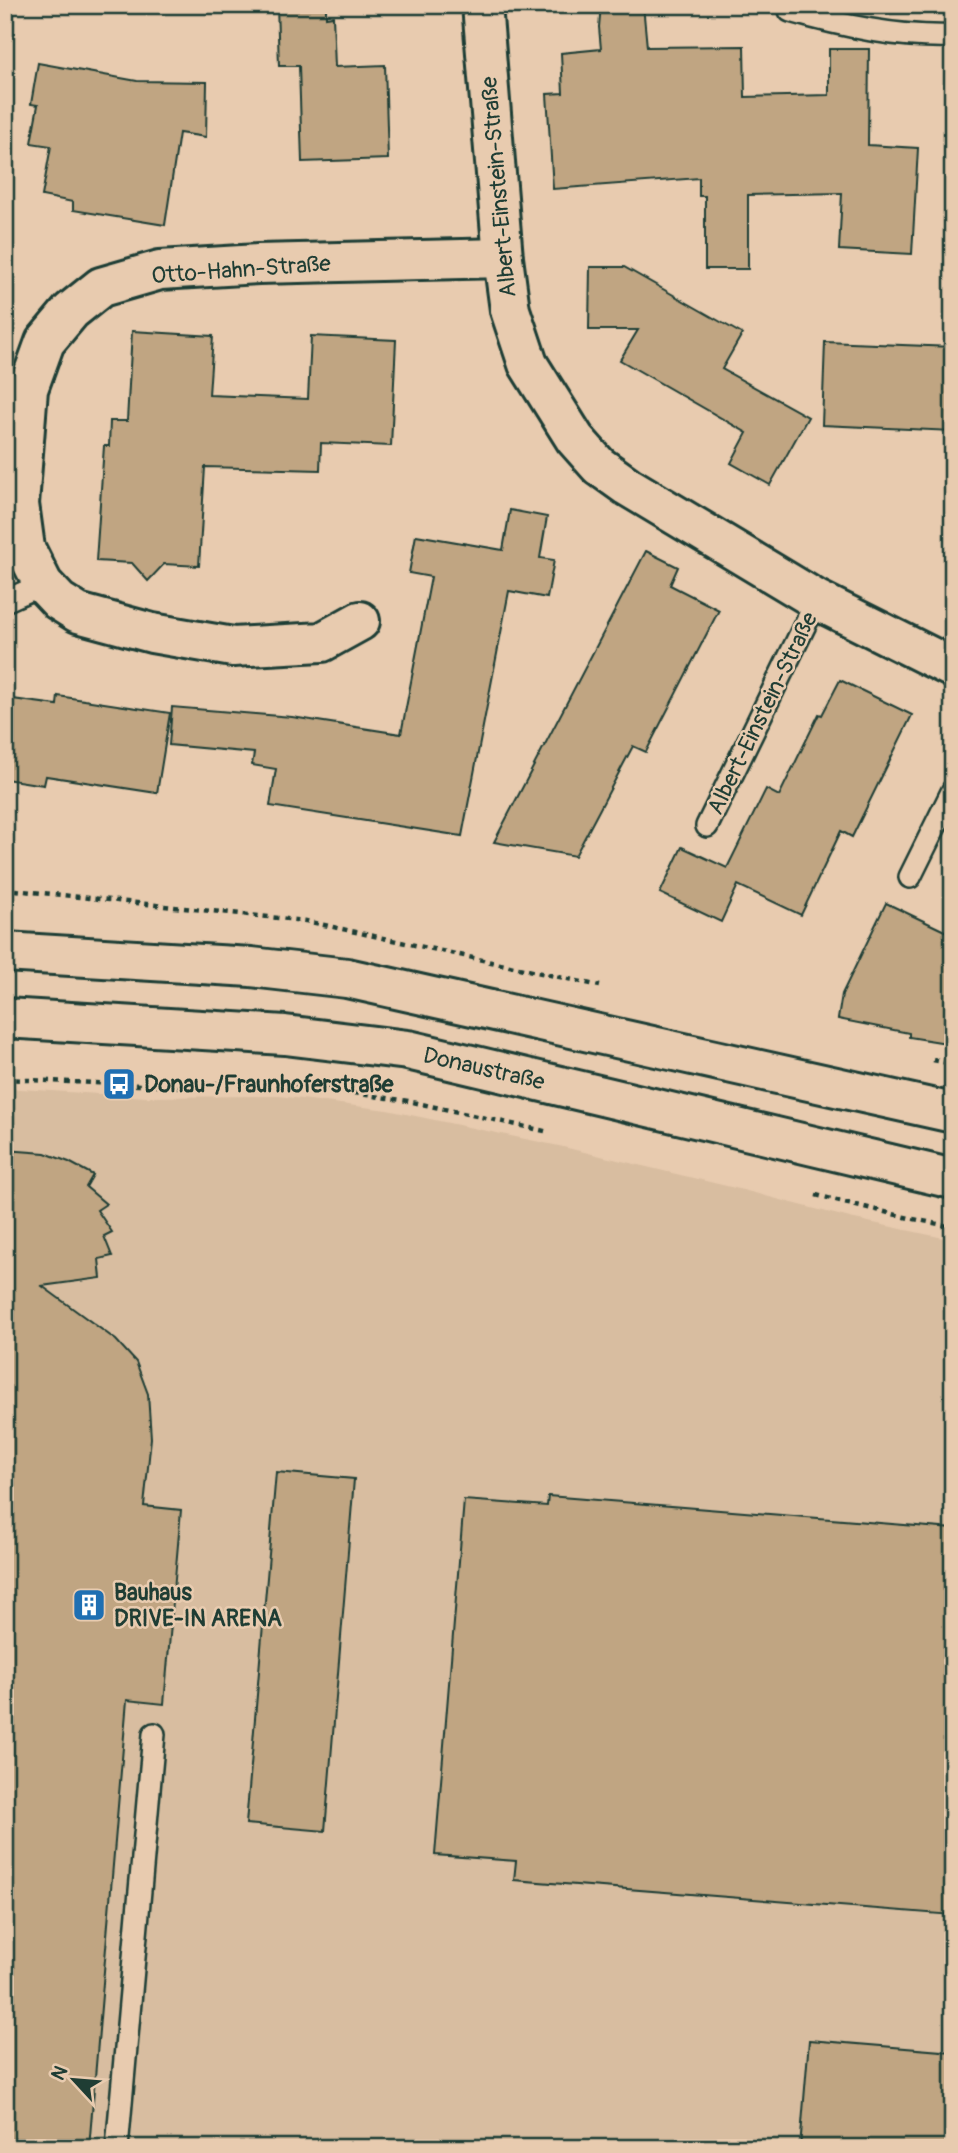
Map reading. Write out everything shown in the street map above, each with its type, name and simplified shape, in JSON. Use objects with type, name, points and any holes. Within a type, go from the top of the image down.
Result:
[{"type":"street","name":"Albert-Einstein-Straße","points":[[482,5],[503,258],[510,310],[528,364],[576,439],[599,466],[627,486],[817,600],[953,668]]},
{"type":"street","name":"Otto-Hahn-Straße","points":[[360,621],[322,642],[233,646],[152,633],[78,613],[59,601],[43,584],[25,548],[19,504],[28,389],[45,342],[71,311],[101,287],[160,270],[258,264],[503,258]]},
{"type":"street","points":[[5,952],[251,967],[347,978],[953,1114]]},
{"type":"street","name":"Donaustraße","points":[[5,1018],[285,1035],[408,1050],[953,1179]]},
{"type":"lane","points":[[790,11],[838,25],[926,37],[953,36]]},
{"type":"lane","points":[[5,601],[43,584]]},
{"type":"lane","name":"Albert-Einstein-Straße","points":[[707,826],[817,600]]},
{"type":"lane","points":[[910,877],[953,790]]},
{"type":"lane","points":[[117,2148],[154,1734]]},
{"type":"path","name":"Donaustraße","points":[[5,1079],[183,1087],[231,1082],[292,1084],[408,1101],[556,1133]]},
{"type":"path","points":[[806,1192],[953,1227]]},
{"type":"shaded area","points":[[5,1088],[146,1097],[279,1096],[387,1110],[559,1146],[850,1218],[953,1240],[953,2148],[5,2148]]},
{"type":"building","points":[[277,5],[326,5],[326,17],[333,16],[335,67],[385,65],[388,159],[302,162],[299,66],[279,66]]},
{"type":"building","points":[[601,5],[643,5],[647,47],[744,46],[745,97],[829,95],[829,49],[869,49],[868,145],[918,148],[912,254],[839,250],[842,193],[748,195],[748,269],[705,269],[705,196],[699,196],[699,178],[553,189],[547,94],[563,93],[561,53],[601,49]]},
{"type":"building","points":[[38,63],[137,81],[207,82],[206,137],[179,133],[165,225],[73,210],[73,202],[42,196],[51,146],[31,143],[38,105],[31,104]]},
{"type":"building","points":[[590,267],[624,267],[742,334],[722,369],[808,417],[770,485],[731,463],[747,433],[620,360],[638,330],[589,330]]},
{"type":"building","points":[[132,331],[213,336],[209,395],[308,399],[311,336],[396,340],[391,446],[321,443],[320,470],[205,467],[199,566],[164,564],[148,581],[132,563],[96,561],[104,446],[109,446],[110,421],[127,421]]},
{"type":"building","points":[[825,342],[953,347],[953,431],[822,425]]},
{"type":"building","points":[[510,510],[547,517],[540,558],[554,560],[547,598],[509,591],[462,836],[270,806],[276,769],[252,765],[254,753],[169,745],[172,707],[292,717],[401,734],[431,577],[409,573],[416,535],[503,550]]},
{"type":"building","points":[[646,551],[678,567],[670,585],[719,610],[646,752],[633,746],[575,856],[494,842]]},
{"type":"building","points":[[840,680],[912,715],[852,837],[841,831],[801,915],[738,885],[721,922],[660,893],[682,847],[727,868],[766,789],[779,796],[819,714],[822,715]]},
{"type":"building","points":[[58,696],[170,713],[157,793],[46,776],[44,785],[5,779],[5,698],[57,705]]},
{"type":"building","points":[[886,903],[953,935],[953,1044],[909,1037],[909,1033],[838,1019],[842,994]]},
{"type":"building","name":"Bauhaus DRIVE-IN ARENA","points":[[5,1150],[45,1153],[93,1175],[86,1187],[106,1204],[97,1210],[112,1232],[104,1236],[112,1256],[99,1259],[101,1278],[42,1286],[116,1340],[136,1362],[148,1394],[151,1438],[144,1506],[181,1510],[164,1704],[127,1700],[89,2148],[5,2148]]},
{"type":"building","points":[[276,1472],[354,1479],[325,1831],[246,1824]]},
{"type":"building","points":[[548,1496],[953,1529],[953,1915],[514,1880],[516,1861],[435,1855],[464,1500],[547,1506]]},
{"type":"building","points":[[809,2040],[953,2052],[953,2148],[800,2148]]},
{"type":"place","name":"Donau-/Fraunhoferstraße","points":[[119,1084]]},
{"type":"place","name":"Bauhaus DRIVE-IN ARENA","points":[[89,1605]]}]
